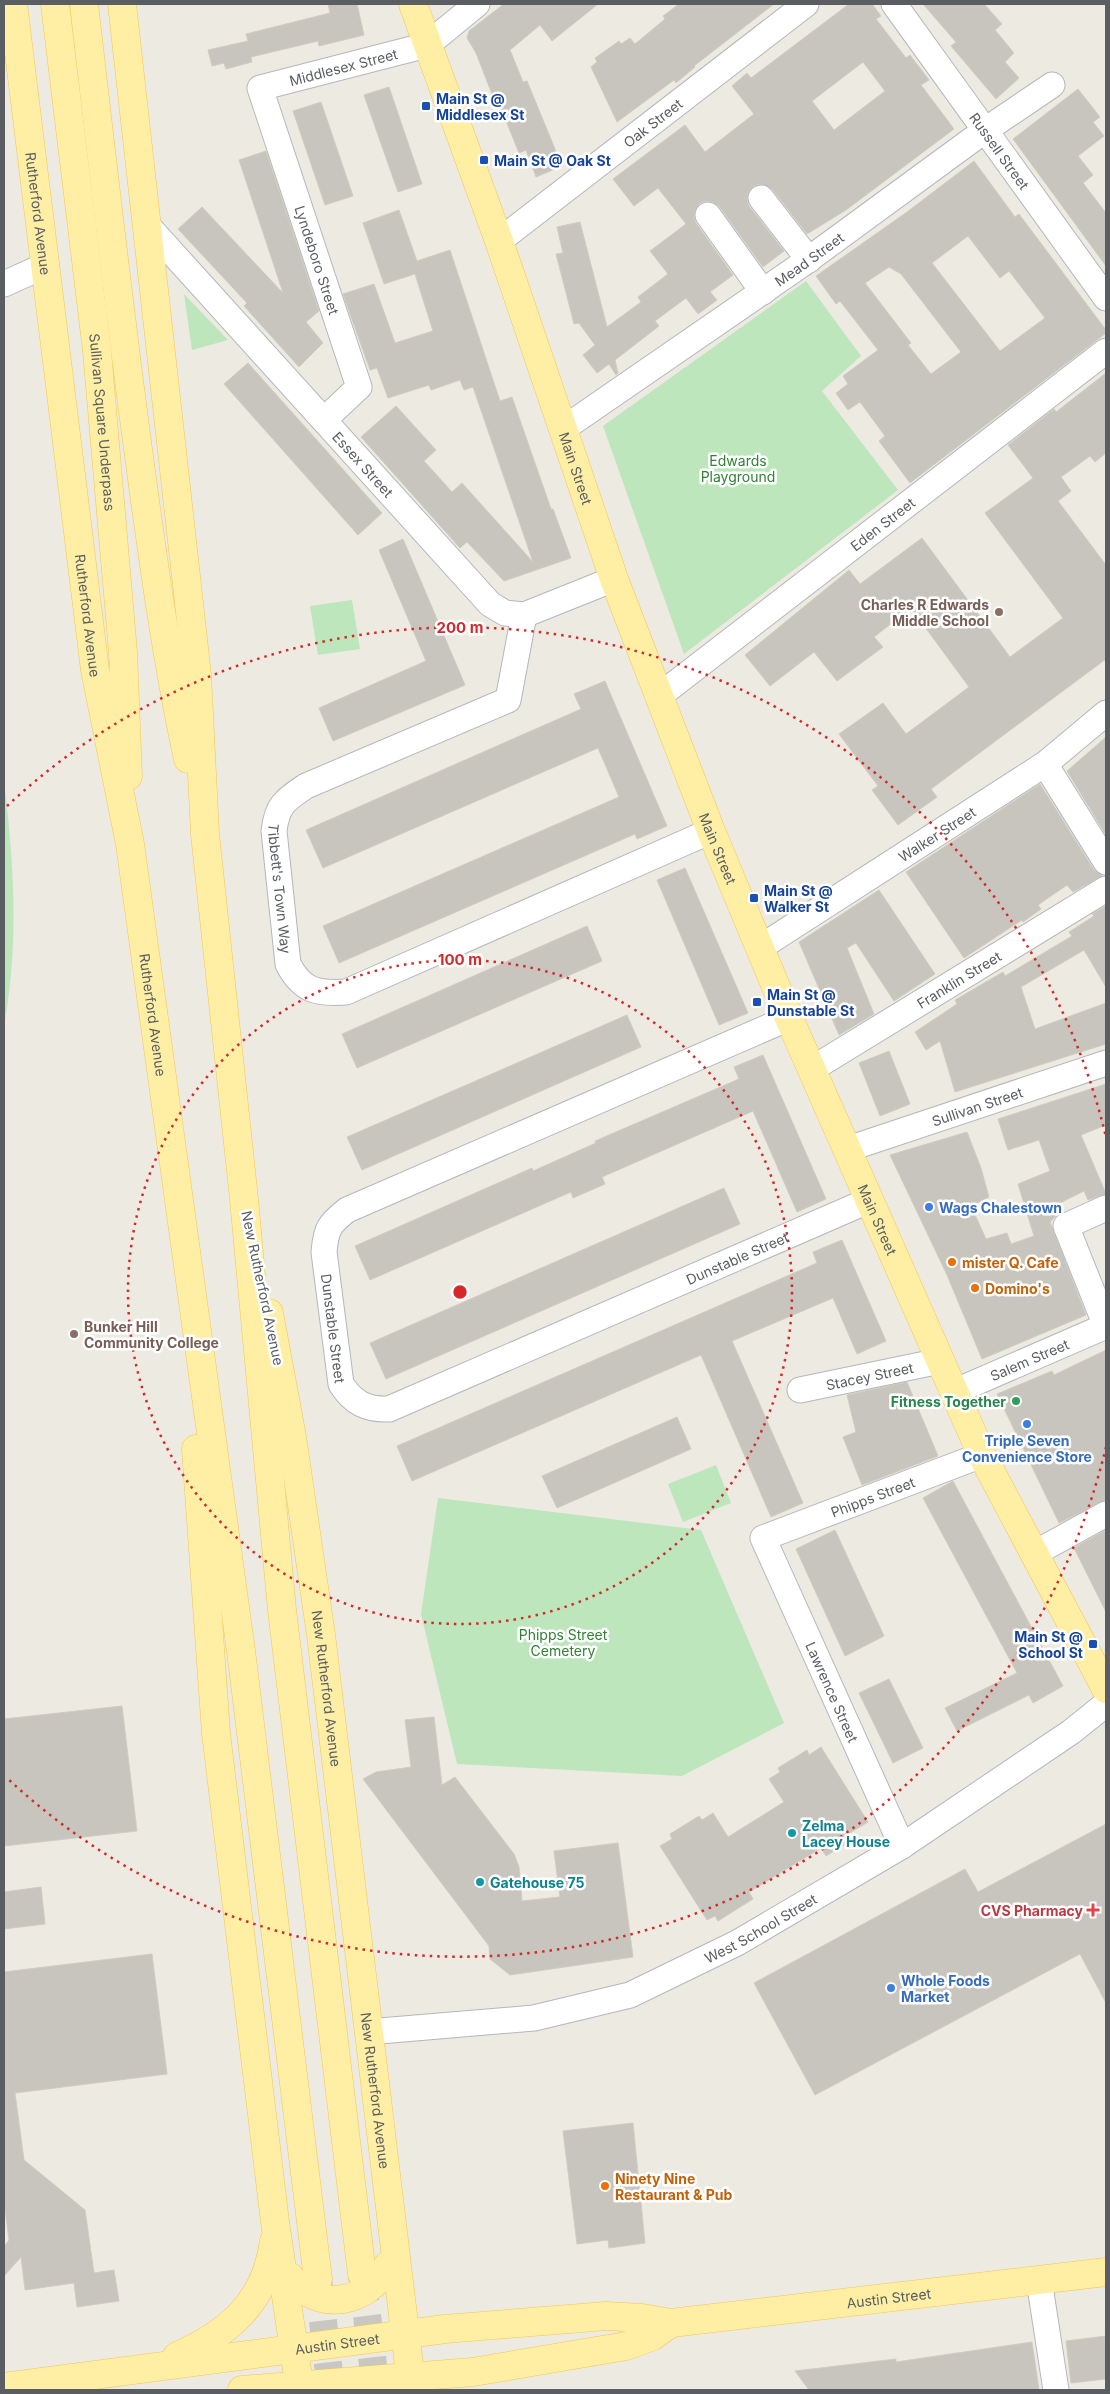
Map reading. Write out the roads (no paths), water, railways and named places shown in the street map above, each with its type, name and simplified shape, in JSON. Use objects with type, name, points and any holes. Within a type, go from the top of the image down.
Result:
[{"type":"main road","name":"Rutherford Avenue","points":[[13,4],[95,670],[130,844],[181,1225]]},
{"type":"main road","name":"Sullivan Square Underpass","points":[[55,4],[96,351],[108,476],[126,702],[130,844]]},
{"type":"main road","name":"Sullivan Square Underpass","points":[[84,4],[125,350],[154,565],[172,686],[205,834]]},
{"type":"main road","points":[[122,4],[197,675],[205,834],[244,1199]]},
{"type":"main road","name":"Main Street","points":[[413,4],[499,241],[614,579],[711,831],[812,1069],[982,1455],[1106,1689]]},
{"type":"main road","name":"New Rutherford Avenue","points":[[244,1199],[276,1346],[292,1437],[321,1635],[411,2384]]},
{"type":"main road","name":"New Rutherford Avenue","points":[[244,1199],[287,1660],[362,2274]]},
{"type":"main road","points":[[181,1225],[213,1707],[275,2222],[299,2388]]},
{"type":"main road","points":[[181,1225],[260,1792],[318,2278]]},
{"type":"main road","points":[[144,2368],[170,2359],[202,2344],[227,2328],[242,2314],[258,2291],[266,2272],[274,2244],[275,2222]]},
{"type":"main road","points":[[282,2263],[294,2283],[310,2294],[323,2298],[349,2298],[362,2294],[378,2281],[388,2264],[394,2245]]},
{"type":"main road","name":"Austin Street","points":[[16,2385],[406,2333],[593,2317],[626,2317],[671,2323],[1106,2272]]},
{"type":"main road","name":"Austin Street","points":[[242,2390],[411,2384],[615,2349],[644,2340],[671,2323]]},
{"type":"street","points":[[427,45],[477,4]]},
{"type":"street","name":"Oak Street","points":[[499,241],[806,4]]},
{"type":"street","name":"Russell Street","points":[[894,4],[1106,298]]},
{"type":"street","name":"Middlesex Street","points":[[260,88],[427,45]]},
{"type":"street","name":"Mead Street","points":[[563,429],[810,260],[984,131],[1052,85]]},
{"type":"street","name":"Lyndeboro Street","points":[[260,88],[359,387],[324,420]]},
{"type":"street","points":[[761,198],[810,260]]},
{"type":"street","points":[[708,215],[763,292]]},
{"type":"street","name":"Essex Street","points":[[148,226],[490,604],[505,613],[524,615]]},
{"type":"street","points":[[4,284],[46,265]]},
{"type":"street","name":"Eden Street","points":[[659,696],[1106,351]]},
{"type":"street","points":[[524,615],[614,579]]},
{"type":"street","name":"Tibbett's Town Way","points":[[524,615],[508,700],[306,786],[284,800],[276,816],[274,831],[288,964],[296,980],[321,992],[346,992],[711,831]]},
{"type":"street","name":"Walker Street","points":[[760,947],[1045,764],[1106,713]]},
{"type":"street","points":[[1045,764],[1106,862]]},
{"type":"street","name":"Franklin Street","points":[[812,1069],[1106,889]]},
{"type":"street","name":"Dunstable Street","points":[[790,1018],[347,1210],[332,1222],[325,1235],[324,1252],[341,1384],[352,1400],[360,1405],[370,1408],[389,1409],[870,1200]]},
{"type":"street","name":"Sullivan Street","points":[[848,1149],[1106,1063]]},
{"type":"street","points":[[1106,1208],[1066,1226],[1106,1326]]},
{"type":"street","name":"Salem Street","points":[[954,1392],[1106,1326]]},
{"type":"street","name":"Stacey Street","points":[[800,1390],[940,1361]]},
{"type":"street","name":"Phipps Street","points":[[763,1538],[982,1455]]},
{"type":"street","points":[[1034,1552],[1106,1514]]},
{"type":"street","name":"Lawrence Street","points":[[763,1538],[902,1846]]},
{"type":"street","name":"West School Street","points":[[368,2032],[534,2018],[630,1995],[737,1942],[902,1846],[1071,1732],[1106,1704]]},
{"type":"street","points":[[1039,2280],[1056,2390]]},
{"type":"tunnel","points":[[362,2274],[376,2390]]},
{"type":"tunnel","points":[[318,2279],[331,2390]]},
{"type":"place","name":"Main St @ Middlesex St","points":[[426,106]]},
{"type":"place","name":"Main St @ Oak St","points":[[484,160]]},
{"type":"place","name":"Charles R Edwards Middle School","points":[[999,612]]},
{"type":"place","name":"Main St @ Walker St","points":[[754,898]]},
{"type":"place","name":"Main St @ Dunstable St","points":[[757,1002]]},
{"type":"place","name":"Wags Chalestown","points":[[929,1207]]},
{"type":"place","name":"mister Q. Cafe","points":[[952,1262]]},
{"type":"place","name":"Domino's","points":[[975,1288]]},
{"type":"place","name":"Bunker Hill Community College","points":[[74,1334]]},
{"type":"place","name":"Fitness Together","points":[[1016,1401]]},
{"type":"place","name":"Triple Seven Convenience Store","points":[[1027,1424]]},
{"type":"place","name":"Main St @ School St","points":[[1093,1644]]},
{"type":"place","name":"Zelma Lacey House","points":[[792,1833]]},
{"type":"place","name":"Gatehouse 75","points":[[480,1882]]},
{"type":"place","name":"CVS Pharmacy","points":[[1093,1910]]},
{"type":"place","name":"Whole Foods Market","points":[[891,1988]]},
{"type":"place","name":"Ninety Nine Restaurant & Pub","points":[[605,2186]]},
{"type":"park label","name":"Edwards Playground","points":[[738,468]]},
{"type":"park label","name":"Phipps Street Cemetery","points":[[563,1642]]}]
